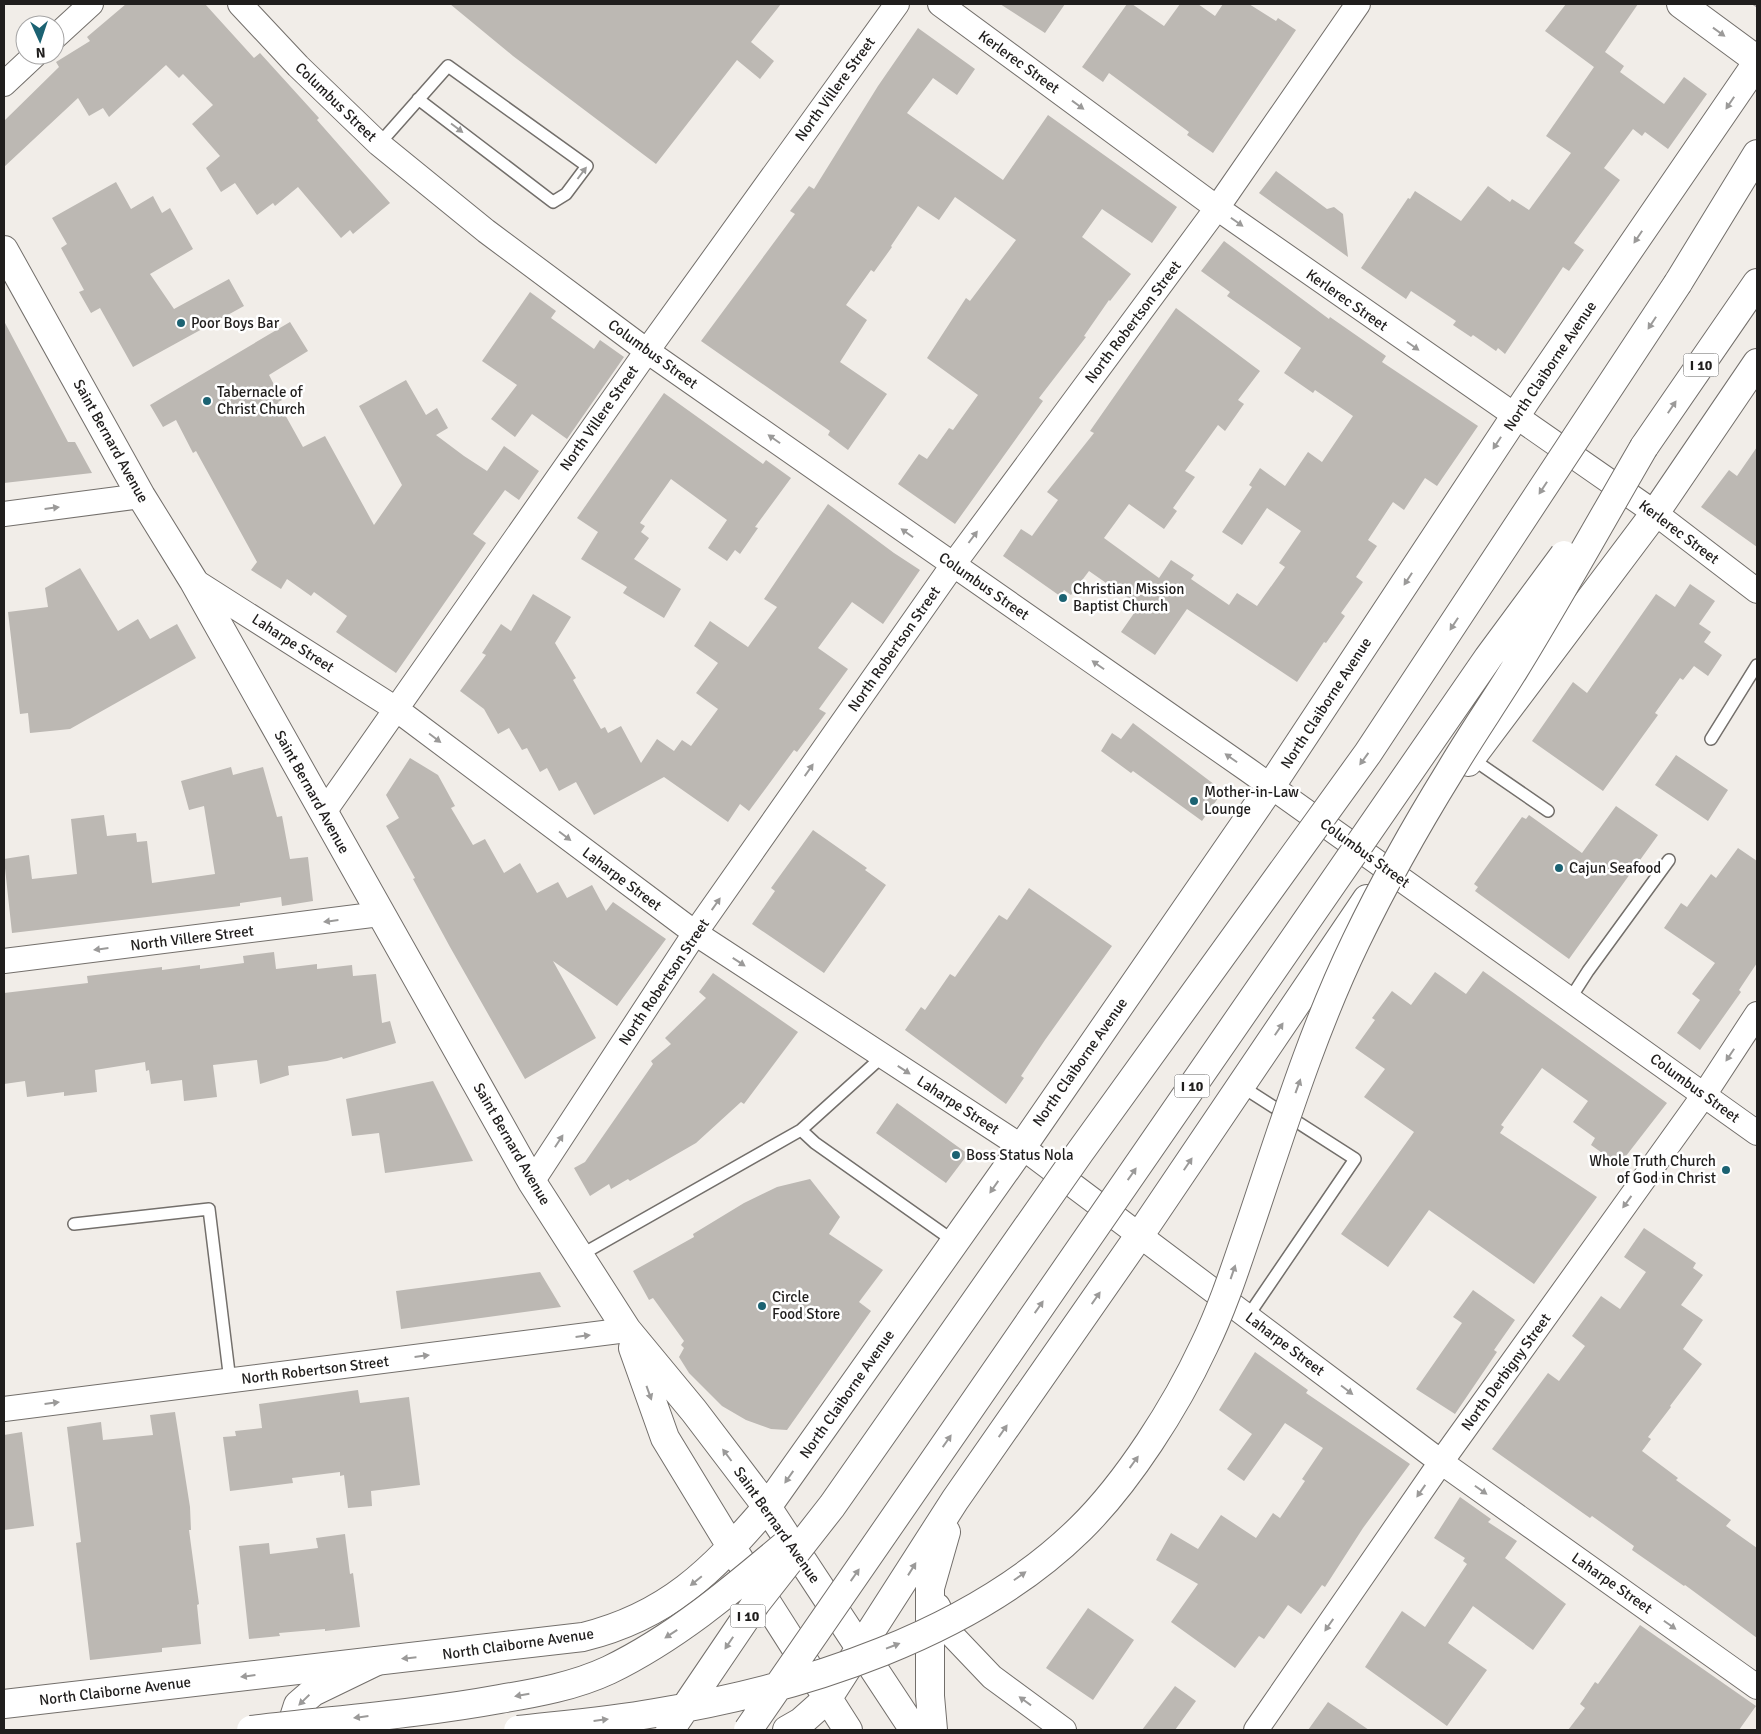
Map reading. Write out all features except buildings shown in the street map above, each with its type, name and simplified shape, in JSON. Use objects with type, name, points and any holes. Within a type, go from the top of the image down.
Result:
[{"type":"main road","points":[[1681,4],[1757,61]]},
{"type":"main road","name":"North Claiborne Avenue","points":[[4,1704],[583,1637],[612,1630],[640,1618],[686,1589],[732,1548],[767,1507],[955,1242],[1271,786],[1514,417],[1757,61]]},
{"type":"main road","points":[[1678,282],[1757,154]]},
{"type":"main road","name":"I 10","points":[[670,1730],[756,1603],[832,1506],[1074,1160],[1368,753],[1678,282],[1757,173]]},
{"type":"main road","name":"Saint Bernard Avenue","points":[[4,250],[142,496],[193,580],[532,1182],[627,1330],[694,1411],[767,1507],[862,1648],[914,1730]]},
{"type":"main road","name":"I 10","points":[[748,1730],[1488,658],[1644,447],[1757,283]]},
{"type":"main road","points":[[787,1730],[801,1722],[828,1698],[862,1648],[955,1500],[1140,1235],[1388,869],[1655,514],[1757,363]]},
{"type":"main road","points":[[518,1730],[653,1714],[767,1689],[834,1668],[912,1639],[980,1604],[1037,1565],[1081,1528],[1116,1487],[1144,1448],[1205,1346],[1230,1283],[1310,1054],[1356,942],[1446,776],[1515,670],[1644,447]]},
{"type":"main road","name":"Saint Bernard Avenue","points":[[627,1330],[665,1438],[732,1548],[848,1730]]},
{"type":"main road","points":[[933,1730],[930,1696],[930,1588],[955,1500]]},
{"type":"main road","points":[[251,1730],[467,1705],[566,1686],[608,1670],[650,1647],[708,1610],[832,1506]]},
{"type":"main road","points":[[290,1730],[298,1705],[312,1692],[378,1661]]},
{"type":"street","points":[[65,28],[91,4]]},
{"type":"street","name":"Columbus Street","points":[[240,4],[298,66],[379,144],[486,230],[647,350],[1271,786],[1757,1133]]},
{"type":"street","name":"North Villere Street","points":[[324,812],[647,350],[897,4]]},
{"type":"street","name":"Kerlerec Street","points":[[940,4],[1217,208],[1655,514],[1757,591]]},
{"type":"street","name":"North Robertson Street","points":[[532,1182],[695,933],[953,565],[1217,208],[1358,4]]},
{"type":"street","points":[[4,84],[24,65]]},
{"type":"street","points":[[4,514],[142,496]]},
{"type":"street","name":"Laharpe Street","points":[[193,580],[396,709],[695,933],[1022,1147],[1441,1462],[1757,1687]]},
{"type":"street","name":"North Villere Street","points":[[4,961],[380,914]]},
{"type":"street","name":"North Derbigny Street","points":[[1256,1730],[1441,1462],[1704,1095],[1757,1014]]},
{"type":"street","name":"North Robertson Street","points":[[4,1409],[627,1330]]},
{"type":"street","points":[[930,1588],[951,1634],[992,1677],[1064,1730]]},
{"type":"lane","points":[[379,144],[418,99],[448,66],[587,166],[566,194],[553,202],[418,99]]},
{"type":"lane","points":[[1711,739],[1757,666]]},
{"type":"lane","points":[[1471,758],[1548,811]]},
{"type":"lane","points":[[1570,999],[1588,971],[1669,860]]},
{"type":"lane","points":[[580,1256],[801,1130],[884,1056]]},
{"type":"lane","points":[[1241,1086],[1355,1160],[1248,1316]]},
{"type":"lane","points":[[801,1130],[815,1143],[955,1242]]},
{"type":"lane","points":[[74,1224],[209,1209],[230,1380]]},
{"type":"place","name":"Poor Boys Bar","points":[[181,323]]},
{"type":"place","name":"Tabernacle of Christ Church","points":[[207,401]]},
{"type":"place","name":"Christian Mission Baptist Church","points":[[1063,598]]},
{"type":"place","name":"Mother-in-Law Lounge","points":[[1194,801]]},
{"type":"place","name":"Cajun Seafood","points":[[1559,868]]},
{"type":"place","name":"Boss Status Nola","points":[[956,1155]]},
{"type":"place","name":"Whole Truth Church of God in Christ","points":[[1726,1170]]},
{"type":"place","name":"Circle Food Store","points":[[762,1306]]}]
